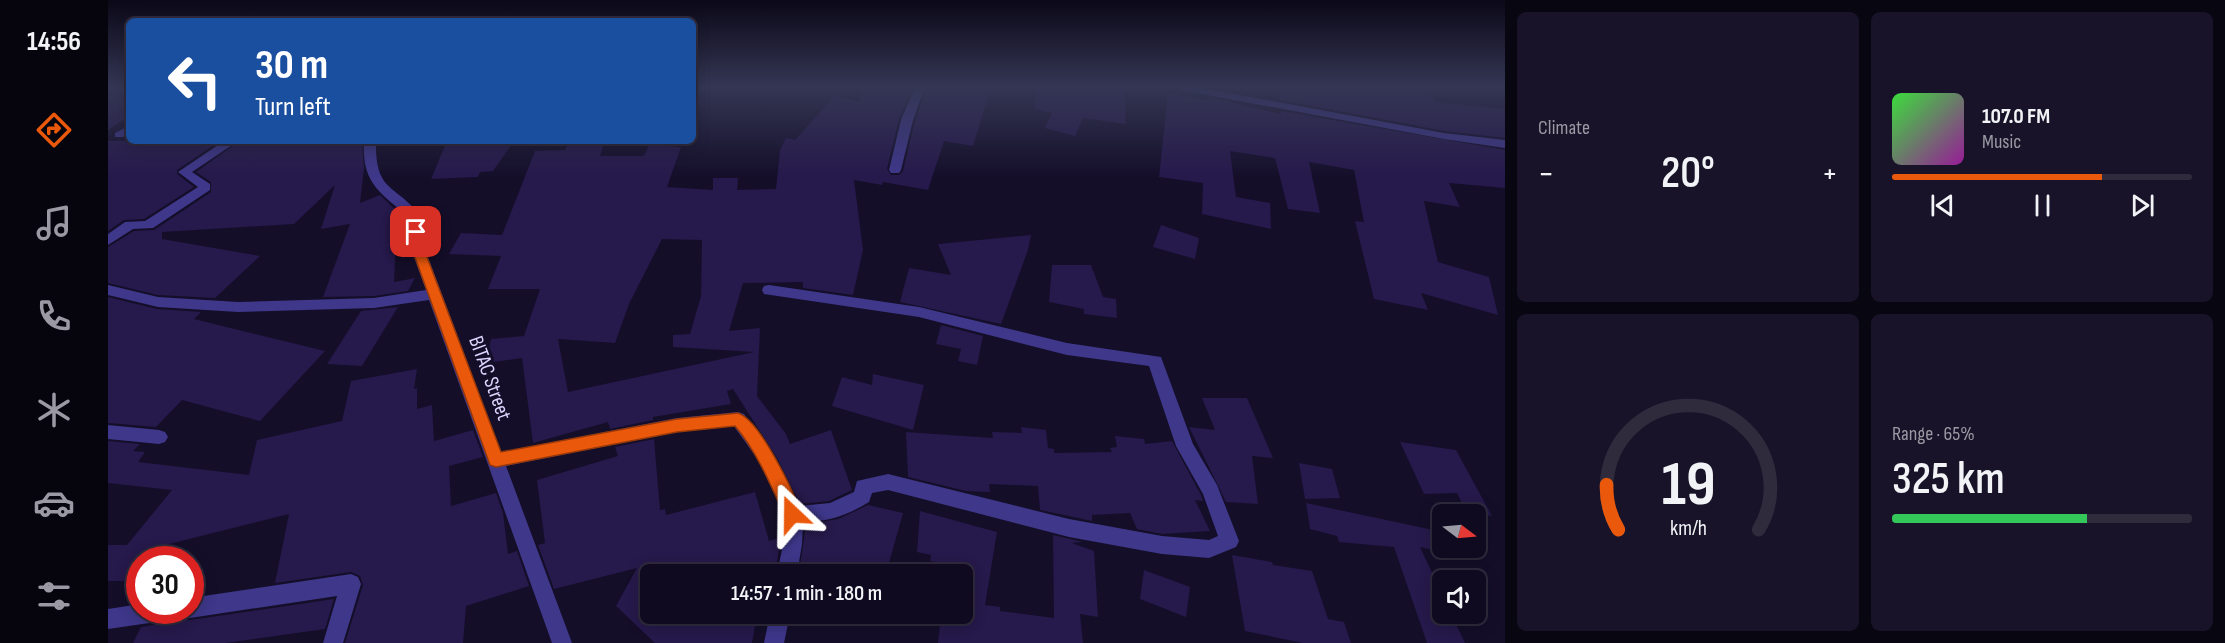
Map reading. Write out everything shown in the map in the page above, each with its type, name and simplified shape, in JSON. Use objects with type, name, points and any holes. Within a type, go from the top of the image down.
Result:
[{"type":"street","points":[[895,170],[908,117]]},
{"type":"street","points":[[1342,117],[1444,136],[1505,144]]},
{"type":"street","points":[[108,241],[130,225],[148,225],[206,187],[184,172],[227,144]]},
{"type":"street","name":"BITAC Street","points":[[370,144],[368,164],[375,182],[414,216],[418,249],[562,643]]},
{"type":"street","points":[[108,290],[158,302],[238,307],[374,303],[435,294]]},
{"type":"street","points":[[769,290],[919,312],[1067,349],[1155,361],[1185,446],[1210,491],[1229,541],[1209,549],[1161,545],[1069,528],[888,482],[863,487],[863,496],[842,510],[827,514],[792,514]]},
{"type":"street","points":[[496,460],[677,425],[738,419],[749,431],[787,497],[792,514],[792,546],[789,564]]},
{"type":"street","points":[[108,432],[159,438]]},
{"type":"street","points":[[204,606],[351,584],[333,643]]},
{"type":"street","points":[[108,619],[126,616]]},
{"type":"street","points":[[774,643],[778,624]]},
{"type":"building","points":[[108,117],[126,117],[126,118],[108,130]]},
{"type":"building","points":[[815,117],[900,117],[887,169],[891,175],[899,175],[903,171],[916,117],[982,117],[973,146],[944,141],[928,190],[883,182],[882,185],[854,180],[863,250],[853,295],[803,288],[803,282],[743,283],[729,331],[760,328],[757,396],[786,434],[790,444],[831,430],[852,490],[829,501],[800,504],[777,458],[733,389],[727,391],[731,404],[653,417],[653,420],[610,429],[608,422],[533,443],[522,358],[486,363],[491,339],[524,336],[540,289],[488,289],[501,256],[449,254],[461,233],[502,235],[535,151],[565,150],[568,144],[604,144],[600,156],[644,156],[649,145],[681,147],[667,187],[713,190],[713,178],[738,178],[737,190],[776,189],[780,150],[786,138],[795,140]],"holes":[[[662,239],[702,240],[701,296],[690,334],[673,335],[673,347],[754,352],[568,392],[558,339],[615,343],[629,304]]]},
{"type":"building","points":[[1050,117],[1126,117],[1126,124],[1083,118],[1075,136],[1045,128]]},
{"type":"building","points":[[1165,117],[1315,117],[1505,150],[1505,188],[1449,183],[1460,207],[1424,201],[1438,262],[1489,277],[1498,315],[1421,293],[1428,310],[1374,299],[1355,221],[1364,222],[1354,170],[1309,162],[1320,213],[1288,209],[1275,158],[1230,151],[1236,197],[1270,203],[1271,229],[1202,214],[1203,183],[1159,177]]},
{"type":"building","points":[[1370,117],[1505,117],[1505,138],[1444,131]]},
{"type":"building","points":[[108,141],[126,141],[126,144],[216,144],[177,170],[177,174],[194,187],[144,219],[124,220],[108,231]]},
{"type":"building","points":[[236,144],[362,144],[364,168],[360,203],[380,195],[401,215],[396,238],[394,282],[415,278],[408,291],[374,296],[323,297],[350,224],[321,229],[335,185],[294,224],[162,232],[162,239],[260,256],[215,298],[158,295],[108,283],[108,247],[134,231],[154,230],[211,192],[211,182],[196,172]]},
{"type":"building","points":[[446,144],[512,144],[493,171],[480,172],[478,177],[431,179]]},
{"type":"building","points":[[1161,225],[1199,238],[1195,259],[1153,247]]},
{"type":"building","points":[[1031,235],[1028,250],[1001,324],[900,302],[909,268],[951,275],[938,244]]},
{"type":"building","points":[[1052,265],[1091,265],[1103,297],[1116,299],[1117,318],[1084,314],[1084,309],[1049,302]]},
{"type":"building","points":[[108,297],[157,309],[201,312],[194,319],[325,351],[260,421],[182,400],[156,427],[108,423]]},
{"type":"building","points":[[398,307],[362,366],[327,364],[361,311]]},
{"type":"building","points":[[941,325],[983,336],[977,365],[958,361],[961,349],[936,344]]},
{"type":"building","points":[[417,369],[414,389],[417,388],[417,409],[432,405],[434,441],[473,430],[483,457],[449,466],[451,506],[496,493],[503,513],[508,554],[517,551],[529,586],[466,606],[463,643],[345,643],[363,585],[360,576],[351,572],[275,583],[289,514],[164,546],[126,546],[126,581],[108,581],[108,545],[127,545],[172,490],[108,483],[108,441],[140,444],[133,451],[145,452],[138,462],[249,475],[257,440],[342,421],[351,381]]},
{"type":"building","points":[[873,374],[924,385],[913,430],[832,406],[842,377],[872,385]]},
{"type":"building","points":[[1202,398],[1247,398],[1273,458],[1252,456],[1258,504],[1226,502],[1189,427],[1215,430]]},
{"type":"building","points":[[1021,427],[1046,430],[1048,448],[1054,449],[1054,453],[1112,452],[1110,448],[1117,447],[1115,436],[1144,439],[1145,444],[1172,441],[1201,495],[1203,501],[1195,500],[1210,531],[1162,534],[1137,529],[1130,513],[1092,515],[1092,521],[1040,510],[1038,486],[989,484],[990,492],[966,491],[908,477],[906,432],[993,438],[992,432],[1022,433]]},
{"type":"building","points":[[654,439],[660,510],[665,509],[666,515],[755,492],[769,541],[781,537],[777,564],[640,564],[640,624],[755,624],[752,643],[655,643],[616,606],[637,568],[554,589],[538,545],[545,543],[537,480],[618,456],[615,447]]},
{"type":"building","points":[[1400,442],[1456,450],[1485,504],[1462,504],[1457,493],[1424,494]]},
{"type":"building","points":[[1299,463],[1332,469],[1340,498],[1305,499]]},
{"type":"building","points":[[1306,503],[1432,530],[1432,550],[1420,547],[1432,573],[1432,624],[1456,624],[1465,643],[1427,643],[1394,547],[1339,542],[1337,536],[1310,529]]},
{"type":"building","points":[[868,505],[903,513],[889,564],[800,564],[805,531],[812,529],[809,524],[838,519]]},
{"type":"building","points":[[1486,505],[1492,516],[1486,515]]},
{"type":"building","points":[[920,511],[997,532],[985,605],[1000,607],[1000,611],[1054,618],[1053,535],[1083,542],[1072,543],[1094,551],[1098,617],[1080,614],[1083,643],[938,643],[940,624],[973,624],[973,564],[940,564],[930,561],[931,555],[917,552]]},
{"type":"building","points":[[1232,555],[1312,571],[1328,619],[1344,622],[1351,643],[1303,643],[1245,631]]},
{"type":"building","points":[[1144,570],[1190,587],[1186,617],[1140,599]]},
{"type":"building","points":[[334,599],[325,629],[225,643],[133,643],[141,627],[158,624],[204,624],[204,618]]},
{"type":"route","points":[[416,232],[418,249],[496,460],[677,425],[738,419],[749,431],[787,497],[792,514]]}]
